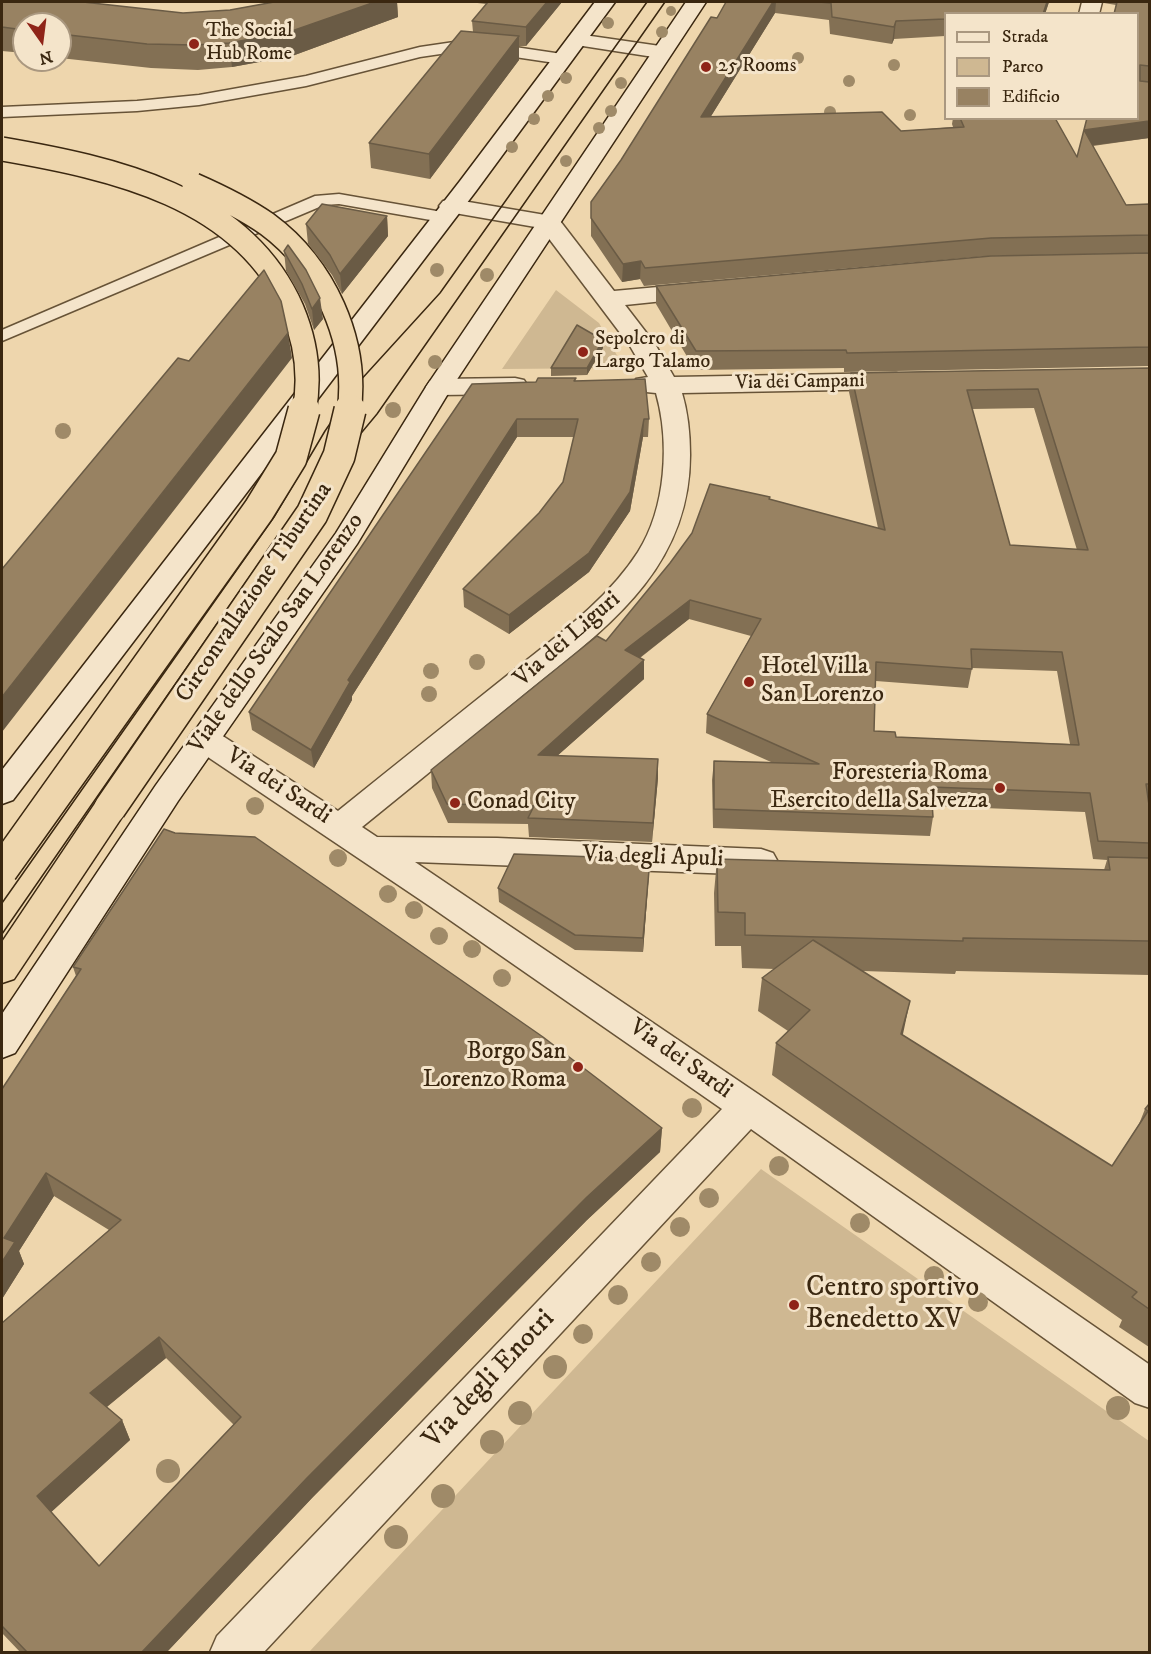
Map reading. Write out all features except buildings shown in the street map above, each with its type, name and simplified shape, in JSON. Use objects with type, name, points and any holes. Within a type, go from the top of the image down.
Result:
[{"type":"highway","name":"Circonvallazione Tiburtina","points":[[2,135],[73,147],[138,163],[215,194],[263,221],[283,237],[301,257],[330,299],[342,328],[352,377],[352,395],[347,433],[340,458],[327,489],[312,514],[2,969]]},
{"type":"highway","name":"Circonvallazione Tiburtina","points":[[2,150],[74,162],[112,172],[176,197],[225,225],[256,252],[286,291],[304,343],[307,382],[305,410],[292,454],[251,524],[2,870]]},
{"type":"street","points":[[2,792],[447,212],[605,2]]},
{"type":"street","name":"Viale dello Scalo San Lorenzo","points":[[2,1043],[166,793],[347,538],[439,387],[660,52],[696,2]]},
{"type":"street","points":[[569,49],[660,52]]},
{"type":"street","points":[[447,212],[549,222]]},
{"type":"street","name":"Via dei Liguri","points":[[340,827],[611,605],[640,572],[661,540],[672,504],[677,468],[670,397],[666,385],[642,344],[549,222]]},
{"type":"street","points":[[609,299],[729,287]]},
{"type":"street","name":"Via dei Campani","points":[[619,386],[926,380]]},
{"type":"street","points":[[439,387],[537,386]]},
{"type":"street","name":"Via dei Sardi","points":[[204,739],[340,827],[748,1107],[1149,1389]]},
{"type":"street","name":"Via degli Apuli","points":[[372,849],[497,851],[791,863]]},
{"type":"street","name":"Via degli Enotri","points":[[233,1653],[748,1107]]},
{"type":"lane","points":[[2,112],[137,106],[199,100],[306,81],[420,52],[454,47],[569,49]]},
{"type":"lane","points":[[2,336],[321,200],[339,199],[447,212]]},
{"type":"green space","points":[[556,290],[599,323],[624,368],[502,369]]},
{"type":"green space","name":"Centro sportivo Benedetto XV","points":[[761,1169],[1149,1441],[1149,1652],[309,1652]]},
{"type":"tram line","points":[[2,903],[274,517],[325,431],[358,383],[440,293],[647,2]]},
{"type":"tram line","points":[[2,934],[289,520],[377,414],[665,2]]},
{"type":"place","name":"The Social Hub Rome","points":[[194,44]]},
{"type":"place","name":"25 Rooms","points":[[706,67]]},
{"type":"place","name":"Sepolcro di Largo Talamo","points":[[583,352]]},
{"type":"place","name":"Hotel Villa San Lorenzo","points":[[749,682]]},
{"type":"place","name":"Foresteria Roma Esercito della Salvezza","points":[[1000,788]]},
{"type":"place","name":"Conad City","points":[[455,803]]},
{"type":"place","name":"Borgo San Lorenzo Roma","points":[[578,1067]]},
{"type":"place","name":"Centro sportivo Benedetto XV","points":[[794,1305]]}]
